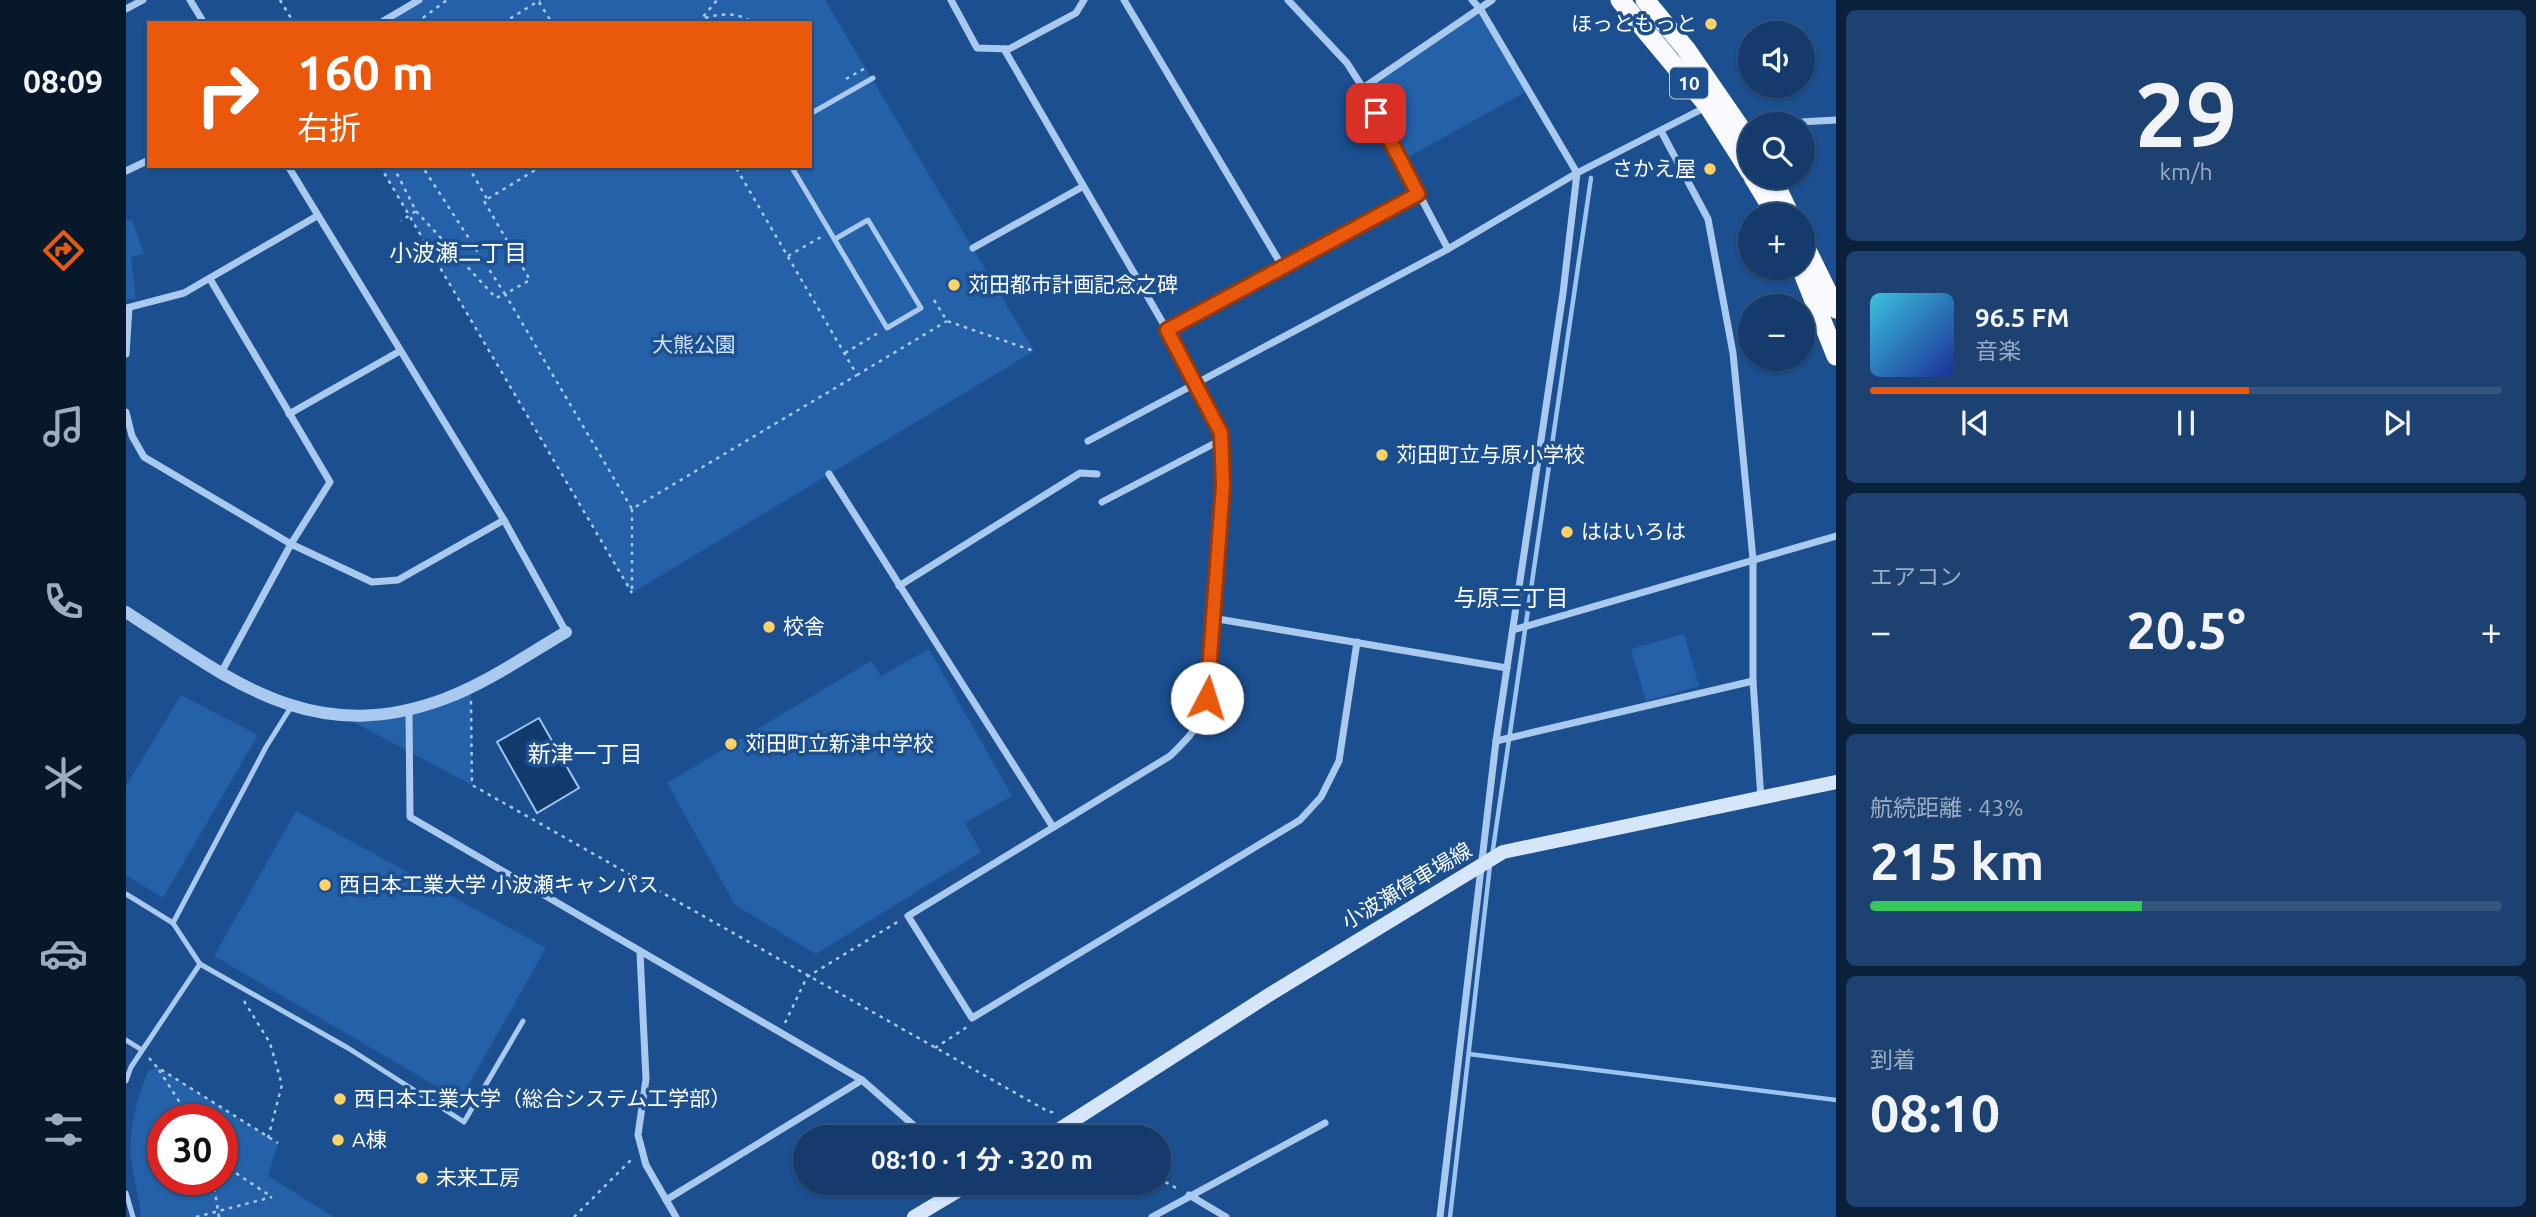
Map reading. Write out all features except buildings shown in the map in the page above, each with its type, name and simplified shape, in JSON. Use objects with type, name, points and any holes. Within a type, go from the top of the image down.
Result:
[{"type":"highway","name":"10","points":[[1620,0],[1738,126]]},
{"type":"highway","name":"10","points":[[1646,0],[1715,103],[1738,148]]},
{"type":"highway","points":[[1815,266],[1836,309]]},
{"type":"highway","points":[[1806,280],[1836,356]]},
{"type":"main road","name":"小波瀬停車場線","points":[[1067,1125],[1503,852],[1836,782]]},
{"type":"main road","points":[[914,1217],[951,1195]]},
{"type":"street","points":[[126,9],[143,0]]},
{"type":"street","points":[[190,0],[203,21]]},
{"type":"street","points":[[383,21],[419,0]]},
{"type":"street","points":[[951,0],[977,48],[1004,49],[1076,13],[1084,0]]},
{"type":"street","points":[[1124,0],[1282,266]]},
{"type":"street","points":[[1288,0],[1347,63],[1363,88],[1448,249]]},
{"type":"street","points":[[1440,1217],[1496,741],[1563,293],[1577,173],[1481,10],[1472,0]]},
{"type":"street","points":[[1363,88],[1492,0]]},
{"type":"street","points":[[1004,49],[1167,330],[1221,433],[1223,485],[1207,698],[1197,729],[1170,756],[908,916],[972,1018],[1300,820],[1321,797],[1339,761],[1357,642]]},
{"type":"street","points":[[1088,441],[1448,249],[1577,173],[1715,103]]},
{"type":"street","points":[[1815,121],[1836,120]]},
{"type":"street","points":[[1661,131],[1708,219],[1733,353],[1753,559],[1753,681],[1760,799]]},
{"type":"street","points":[[126,170],[147,161]]},
{"type":"street","points":[[126,612],[221,673],[291,707],[342,716],[409,710],[471,687],[566,632],[504,520],[289,168]]},
{"type":"street","points":[[973,248],[1082,187]]},
{"type":"street","points":[[1167,330],[1418,194]]},
{"type":"street","points":[[126,354],[128,308],[184,293],[317,216]]},
{"type":"street","points":[[210,279],[330,482],[291,544],[221,673]]},
{"type":"street","points":[[289,414],[400,351]]},
{"type":"street","points":[[126,412],[132,436],[144,457],[291,544],[372,582],[398,580],[504,520]]},
{"type":"street","points":[[1102,502],[1221,440]]},
{"type":"street","points":[[899,586],[1080,473],[1097,474]]},
{"type":"street","points":[[829,474],[1053,827]]},
{"type":"street","points":[[1513,630],[1836,536]]},
{"type":"street","points":[[1212,618],[1507,668]]},
{"type":"street","points":[[1496,741],[1753,681]]},
{"type":"street","points":[[409,710],[410,817],[862,1080],[913,1125]]},
{"type":"street","points":[[640,953],[646,1079],[638,1135],[641,1150],[676,1217]]},
{"type":"street","points":[[666,1200],[862,1080]]},
{"type":"street","points":[[1152,1217],[1325,1123]]},
{"type":"street","points":[[1189,1195],[1226,1217]]},
{"type":"lane","points":[[812,113],[873,78]]},
{"type":"lane","points":[[792,168],[887,328],[921,308],[868,220],[835,239]]},
{"type":"lane","points":[[173,923],[266,747],[291,707]]},
{"type":"lane","points":[[126,894],[173,923],[200,964],[348,1048],[464,1122],[523,1021]]},
{"type":"lane","points":[[126,1081],[142,1050],[200,964]]},
{"type":"lane","points":[[126,1041],[142,1050]]},
{"type":"lane","points":[[126,1193],[133,1217]]},
{"type":"path","points":[[280,0],[293,21]]},
{"type":"path","points":[[419,21],[447,0]]},
{"type":"path","points":[[505,21],[539,0],[551,21]]},
{"type":"path","points":[[705,18],[718,0]]},
{"type":"path","points":[[701,21],[720,13],[736,14],[749,21]]},
{"type":"path","points":[[381,168],[632,593],[632,509],[506,294],[423,168]]},
{"type":"path","points":[[394,168],[416,211],[496,298],[530,280],[484,201],[539,168]]},
{"type":"path","points":[[469,168],[487,200]]},
{"type":"path","points":[[736,168],[857,375]]},
{"type":"path","points":[[401,221],[416,211]]},
{"type":"path","points":[[788,256],[823,236]]},
{"type":"path","points":[[934,300],[947,321],[1034,351]]},
{"type":"path","points":[[632,509],[947,321]]},
{"type":"path","points":[[844,353],[887,328]]},
{"type":"path","points":[[471,687],[472,785],[1049,1112],[1064,1111]]},
{"type":"path","points":[[780,1033],[807,977],[908,916]]},
{"type":"path","points":[[226,979],[258,1020],[270,1043],[282,1085],[268,1138]]},
{"type":"path","points":[[934,1048],[968,1026],[972,1018]]},
{"type":"path","points":[[142,1050],[157,1067],[181,1104]]},
{"type":"path","points":[[157,1067],[278,1143]]},
{"type":"path","points":[[574,1217],[641,1150]]},
{"type":"path","points":[[196,1217],[272,1198],[238,1175]]},
{"type":"path","points":[[1171,1185],[1189,1195]]},
{"type":"path","points":[[217,1195],[221,1210],[219,1217]]},
{"type":"green space","name":"大熊公園","points":[[418,0],[825,0],[1034,351],[632,593],[381,168],[812,168],[812,21],[383,21]]},
{"type":"green space","points":[[1481,10],[1527,91],[1401,161],[1363,88]]},
{"type":"green space","points":[[132,220],[144,254],[131,257],[136,299],[126,299],[126,221]]},
{"type":"green space","points":[[1684,634],[1699,686],[1646,701],[1631,649]]},
{"type":"green space","points":[[929,649],[1012,796],[965,823],[981,852],[816,954],[735,905],[667,783],[871,661],[881,676]]},
{"type":"green space","points":[[471,687],[472,785],[342,716],[382,713]]},
{"type":"green space","points":[[181,695],[258,735],[163,898],[126,875],[126,786]]},
{"type":"green space","points":[[296,811],[546,948],[460,1100],[214,956]]},
{"type":"green space","points":[[157,1067],[216,1104],[147,1104],[147,1195],[238,1195],[238,1118],[278,1143],[268,1176],[334,1217],[141,1217],[130,1146],[141,1091],[148,1071]]},
{"type":"shaded area","points":[[539,718],[579,788],[537,813],[497,742]]},
{"type":"waterway","points":[[1492,856],[1591,178]]},
{"type":"waterway","points":[[1450,1217],[1490,865]]},
{"type":"waterway","points":[[1469,1054],[1836,1100]]},
{"type":"place","name":"ほっともっと","points":[[1711,24]]},
{"type":"place","name":"さかえ屋","points":[[1710,169]]},
{"type":"place","name":"苅田都市計画記念之碑","points":[[954,285]]},
{"type":"place","name":"苅田町立与原小学校","points":[[1382,455]]},
{"type":"place","name":"ははいろは","points":[[1567,532]]},
{"type":"place","name":"校舎","points":[[769,627]]},
{"type":"place","name":"苅田町立新津中学校","points":[[731,744]]},
{"type":"place","name":"西日本工業大学 小波瀬キャンパス","points":[[325,885]]},
{"type":"place","name":"西日本工業大学（総合システム工学部）","points":[[340,1099]]},
{"type":"place","name":"A棟","points":[[338,1140]]},
{"type":"place","name":"未来工房","points":[[422,1178]]},
{"type":"district","name":"小波瀬二丁目","points":[[458,253]]},
{"type":"district","name":"与原三丁目","points":[[1511,598]]},
{"type":"district","name":"新津一丁目","points":[[585,754]]},
{"type":"route","points":[[1207,698],[1223,485],[1221,433],[1167,330],[1418,194],[1376,113]]}]
